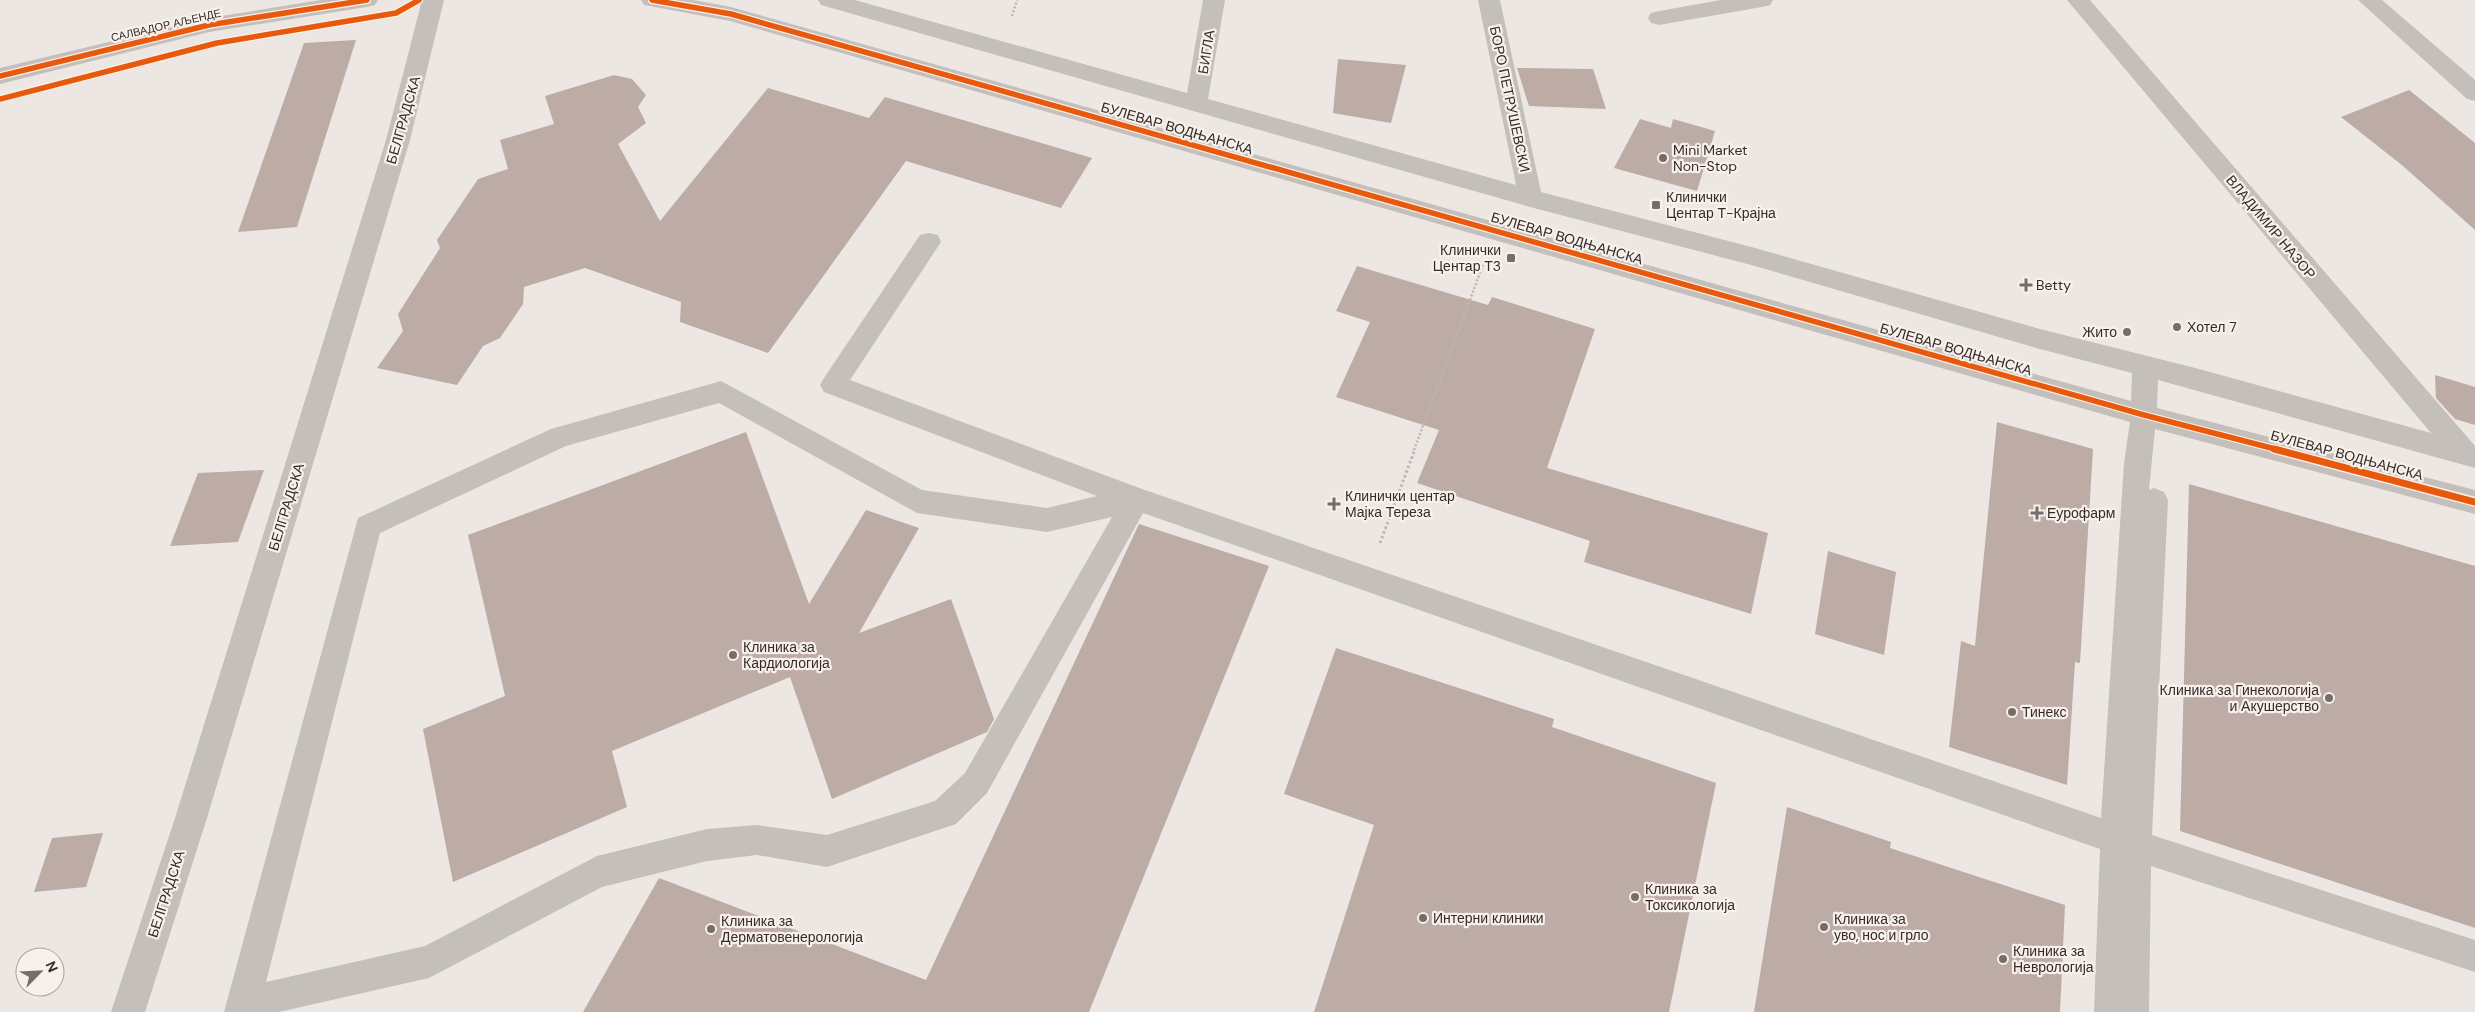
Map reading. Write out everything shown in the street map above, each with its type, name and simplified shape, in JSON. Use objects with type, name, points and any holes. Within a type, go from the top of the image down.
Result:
[{"type":"street","name":"САЛВАДОР АЉЕНДЕ","points":[[0,76],[209,25],[368,0]]},
{"type":"street","name":"БЕЛГРАДСКА","points":[[128,1012],[191,818],[398,140],[434,0]]},
{"type":"street","name":"БУЛЕВАР ВОДЊАНСКА","points":[[652,0],[731,14],[2144,415],[2475,502]]},
{"type":"street","name":"БУЛЕВАР ВОДЊАНСКА","points":[[829,0],[869,6],[1196,104],[1530,198],[1755,257],[2040,339],[2145,366],[2470,456]]},
{"type":"street","name":"БИГЛА","points":[[1196,104],[1214,0]]},
{"type":"street","name":"БОРО ПЕТРУШЕВСКИ","points":[[1489,0],[1524,161],[1530,198]]},
{"type":"street","points":[[1659,18],[1762,0]]},
{"type":"street","name":"ВЛАДИМИР НАЗОР","points":[[2078,0],[2470,456]]},
{"type":"street","points":[[2369,0],[2475,93]]},
{"type":"street","points":[[929,242],[833,385],[1136,499],[2126,842],[2475,956]]},
{"type":"street","points":[[2112,1012],[2155,469],[2144,415],[2145,366]]},
{"type":"street","points":[[721,392],[917,501],[1047,520],[1136,499],[976,783],[945,813],[826,851],[758,840],[707,845],[597,872],[430,962],[243,1007],[368,526],[560,437],[721,392]]},
{"type":"street","points":[[2126,842],[2132,1012]]},
{"type":"path","points":[[1367,579],[1485,260]]},
{"type":"building","points":[[356,40],[297,227],[238,232],[304,43]]},
{"type":"building","points":[[1338,59],[1406,65],[1391,123],[1333,113]]},
{"type":"building","points":[[1517,68],[1593,69],[1606,109],[1529,106]]},
{"type":"building","points":[[614,75],[632,79],[646,95],[638,107],[646,123],[618,144],[660,221],[768,88],[869,118],[885,97],[1092,158],[1061,208],[906,161],[768,353],[680,322],[681,302],[585,268],[524,287],[523,304],[500,338],[483,346],[457,385],[377,368],[403,331],[398,314],[440,248],[437,240],[478,179],[508,169],[500,140],[554,124],[545,96]]},
{"type":"building","points":[[2409,90],[2475,143],[2475,230],[2403,166],[2341,117]]},
{"type":"building","name":"Mini Market Non-Stop","points":[[1640,119],[1671,128],[1673,119],[1715,131],[1697,191],[1614,168]]},
{"type":"building","points":[[1357,266],[1488,305],[1492,297],[1595,329],[1547,468],[1768,533],[1751,614],[1584,562],[1590,541],[1417,483],[1439,430],[1336,397],[1370,322],[1336,311]]},
{"type":"building","points":[[2435,375],[2475,387],[2475,425],[2455,419],[2436,398]]},
{"type":"building","points":[[1997,422],[2093,449],[2080,663],[2075,662],[2067,785],[1949,747],[1961,641],[1975,646]]},
{"type":"building","name":"Клиника за Кардиологија","points":[[746,432],[809,604],[866,510],[919,528],[859,633],[951,599],[994,719],[987,732],[832,799],[790,677],[612,751],[627,807],[453,882],[423,729],[505,696],[468,535]]},
{"type":"building","points":[[264,470],[238,542],[170,546],[198,473]]},
{"type":"building","name":"Клиника за Гинекологија и Акушерство","points":[[2189,484],[2475,566],[2475,928],[2180,831]]},
{"type":"building","points":[[1139,524],[1269,566],[1089,1012],[583,1012],[659,878],[926,980]]},
{"type":"building","points":[[1828,551],[1896,572],[1884,655],[1815,634]]},
{"type":"building","points":[[1336,648],[1554,719],[1552,727],[1716,783],[1669,1012],[1314,1012],[1374,825],[1284,794]]},
{"type":"building","points":[[1787,807],[1891,842],[1890,848],[2065,905],[2060,1012],[1754,1012]]},
{"type":"building","points":[[103,833],[86,887],[34,892],[52,838]]},
{"type":"cycle path","points":[[0,76],[209,25],[367,0]]},
{"type":"cycle path","points":[[0,99],[217,43],[396,13],[419,0]]},
{"type":"cycle path","points":[[652,0],[731,14],[2144,415],[2475,502]]},
{"type":"place","name":"Mini Market Non-Stop","points":[[1663,158]]},
{"type":"place","name":"Клинички Центар Т-Крајна","points":[[1656,205]]},
{"type":"place","name":"Клинички Центар Т3","points":[[1511,258]]},
{"type":"place","name":"Betty","points":[[2026,285]]},
{"type":"place","name":"Хотел 7","points":[[2177,327]]},
{"type":"place","name":"Жито","points":[[2127,332]]},
{"type":"place","name":"Клинички центар Мајка Тереза","points":[[1334,504]]},
{"type":"place","name":"Еурофарм","points":[[2037,513]]},
{"type":"place","name":"Клиника за Кардиологија","points":[[733,655]]},
{"type":"place","name":"Клиника за Гинекологија и Акушерство","points":[[2329,698]]},
{"type":"place","name":"Тинекс","points":[[2012,712]]},
{"type":"place","name":"Клиника за Токсикологија","points":[[1635,897]]},
{"type":"place","name":"Интерни клиники","points":[[1423,918]]},
{"type":"place","name":"Клиника за уво, нос и грло","points":[[1824,927]]},
{"type":"place","name":"Клиника за Дерматовенерологија","points":[[711,929]]},
{"type":"place","name":"Клиника за Неврологија","points":[[2003,959]]}]
